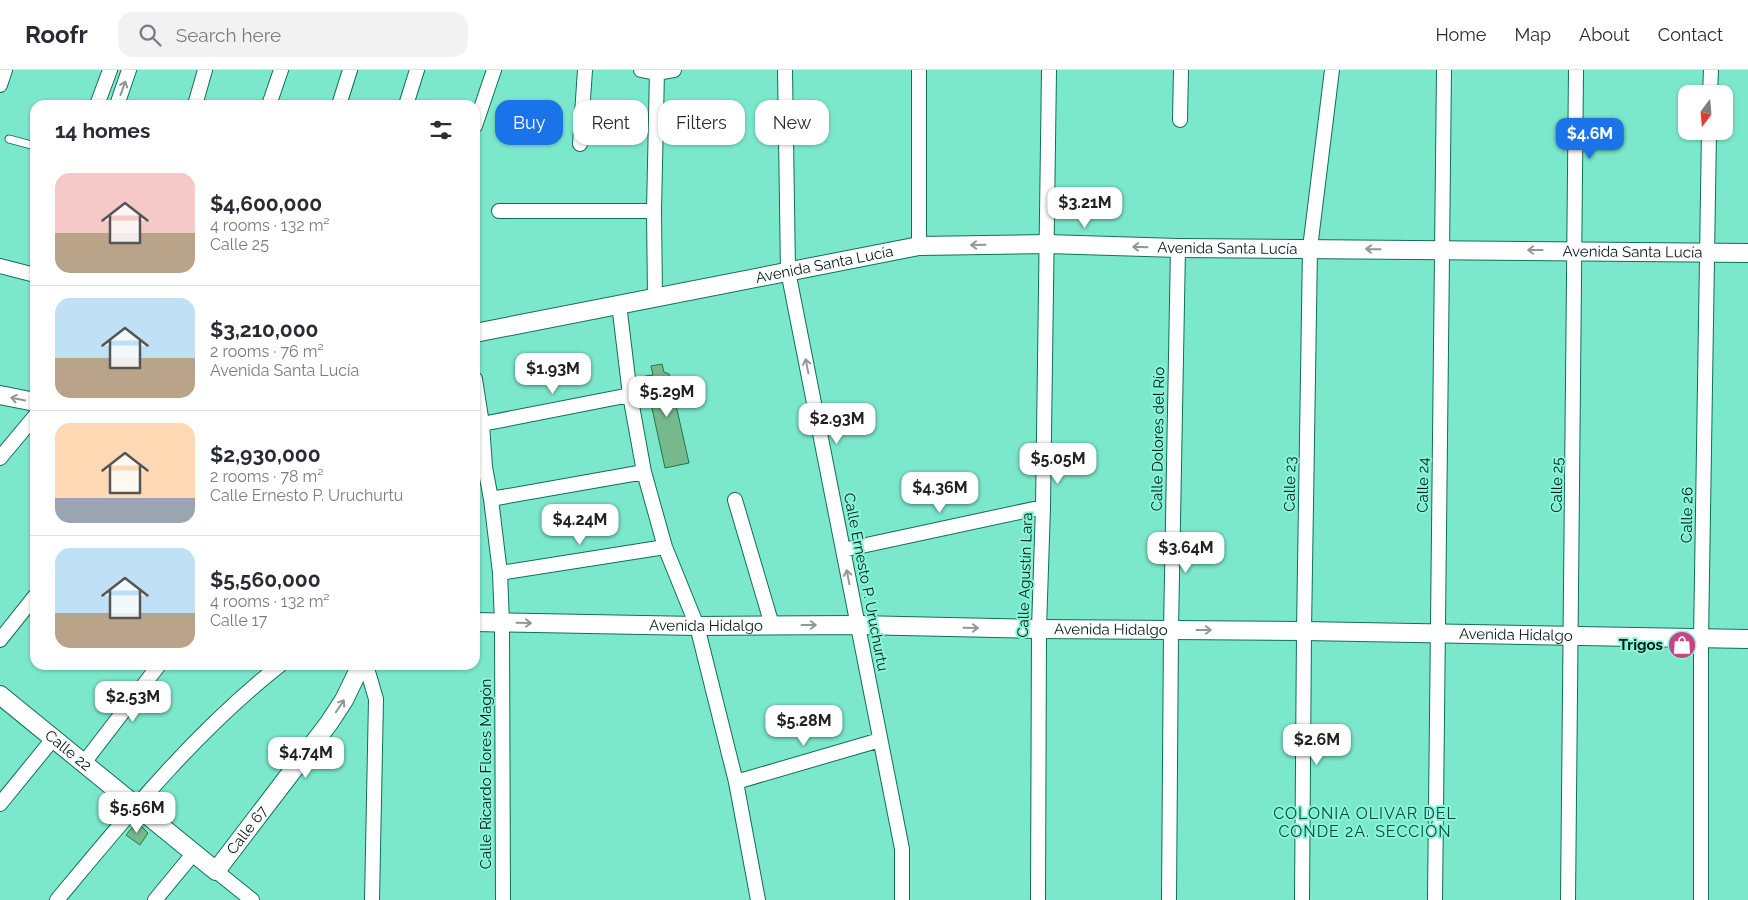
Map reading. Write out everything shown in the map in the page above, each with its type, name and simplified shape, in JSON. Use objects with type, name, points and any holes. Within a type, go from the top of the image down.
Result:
[{"type":"street","points":[[0,85],[5,70]]},
{"type":"street","points":[[100,100],[110,70]]},
{"type":"street","points":[[119,100],[130,70]]},
{"type":"street","points":[[197,100],[206,70]]},
{"type":"street","points":[[271,100],[281,70]]},
{"type":"street","points":[[341,100],[350,70]]},
{"type":"street","points":[[408,100],[417,70]]},
{"type":"street","points":[[480,111],[494,70]]},
{"type":"street","points":[[582,100],[584,70]]},
{"type":"street","points":[[641,70],[656,72],[674,70]]},
{"type":"street","name":"Calle Ernesto P. Uruchurtu","points":[[785,70],[788,271],[902,849],[902,900]]},
{"type":"street","points":[[919,70],[919,246]]},
{"type":"street","name":"Calle Agustín Lara","points":[[1038,900],[1039,629],[1043,507],[1049,70]]},
{"type":"street","points":[[1180,120],[1181,70]]},
{"type":"street","name":"Calle 23","points":[[1302,900],[1310,248],[1332,70]]},
{"type":"street","name":"Calle 24","points":[[1435,900],[1444,70]]},
{"type":"street","name":"Calle 25","points":[[1568,900],[1576,70]]},
{"type":"street","points":[[1710,70],[1710,85]]},
{"type":"street","points":[[655,297],[656,72]]},
{"type":"street","name":"Calle 26","points":[[1701,900],[1702,639],[1709,140]]},
{"type":"street","points":[[499,211],[654,211]]},
{"type":"street","name":"Avenida Santa Lucía","points":[[480,332],[919,246],[1047,244],[1178,248],[1748,253]]},
{"type":"street","name":"Calle Dolores del Río","points":[[1169,900],[1171,630],[1178,248]]},
{"type":"street","points":[[0,266],[30,275]]},
{"type":"street","points":[[619,304],[630,395],[644,472],[666,547],[697,626],[736,782],[758,900]]},
{"type":"street","points":[[0,395],[30,401]]},
{"type":"street","points":[[482,424],[630,395]]},
{"type":"street","name":"Calle Ricardo Flores Magón","points":[[480,411],[482,424],[480,468],[491,498],[500,573],[502,623],[503,900]]},
{"type":"street","points":[[0,458],[30,422]]},
{"type":"street","points":[[491,498],[644,472]]},
{"type":"street","points":[[735,500],[772,625]]},
{"type":"street","points":[[843,550],[1043,507]]},
{"type":"street","points":[[500,573],[666,547]]},
{"type":"street","points":[[0,640],[30,602]]},
{"type":"street","name":"Avenida Hidalgo","points":[[480,622],[1304,631],[1748,640]]},
{"type":"street","points":[[83,764],[155,670]]},
{"type":"street","points":[[57,900],[135,806],[210,727],[254,685],[274,670]]},
{"type":"street","name":"Calle 67","points":[[216,871],[329,723],[344,700],[359,670]]},
{"type":"street","points":[[367,670],[376,699],[372,900]]},
{"type":"street","name":"Calle 22","points":[[0,696],[216,871],[236,894],[252,900]]},
{"type":"street","points":[[0,804],[53,739]]},
{"type":"street","points":[[736,782],[880,740]]},
{"type":"street","points":[[156,900],[193,854]]},
{"type":"lane","points":[[9,139],[30,145]]},
{"type":"building","points":[[662,364],[664,372],[669,374],[689,463],[665,468],[645,376],[653,375],[651,366]]},
{"type":"building","points":[[137,822],[148,833],[140,845],[126,835]]},
{"type":"place","name":"Trigos","points":[[1682,645]]},
{"type":"district","name":"COLONIA OLIVAR DEL CONDE 2A. SECCIÓN","points":[[1365,822]]}]
